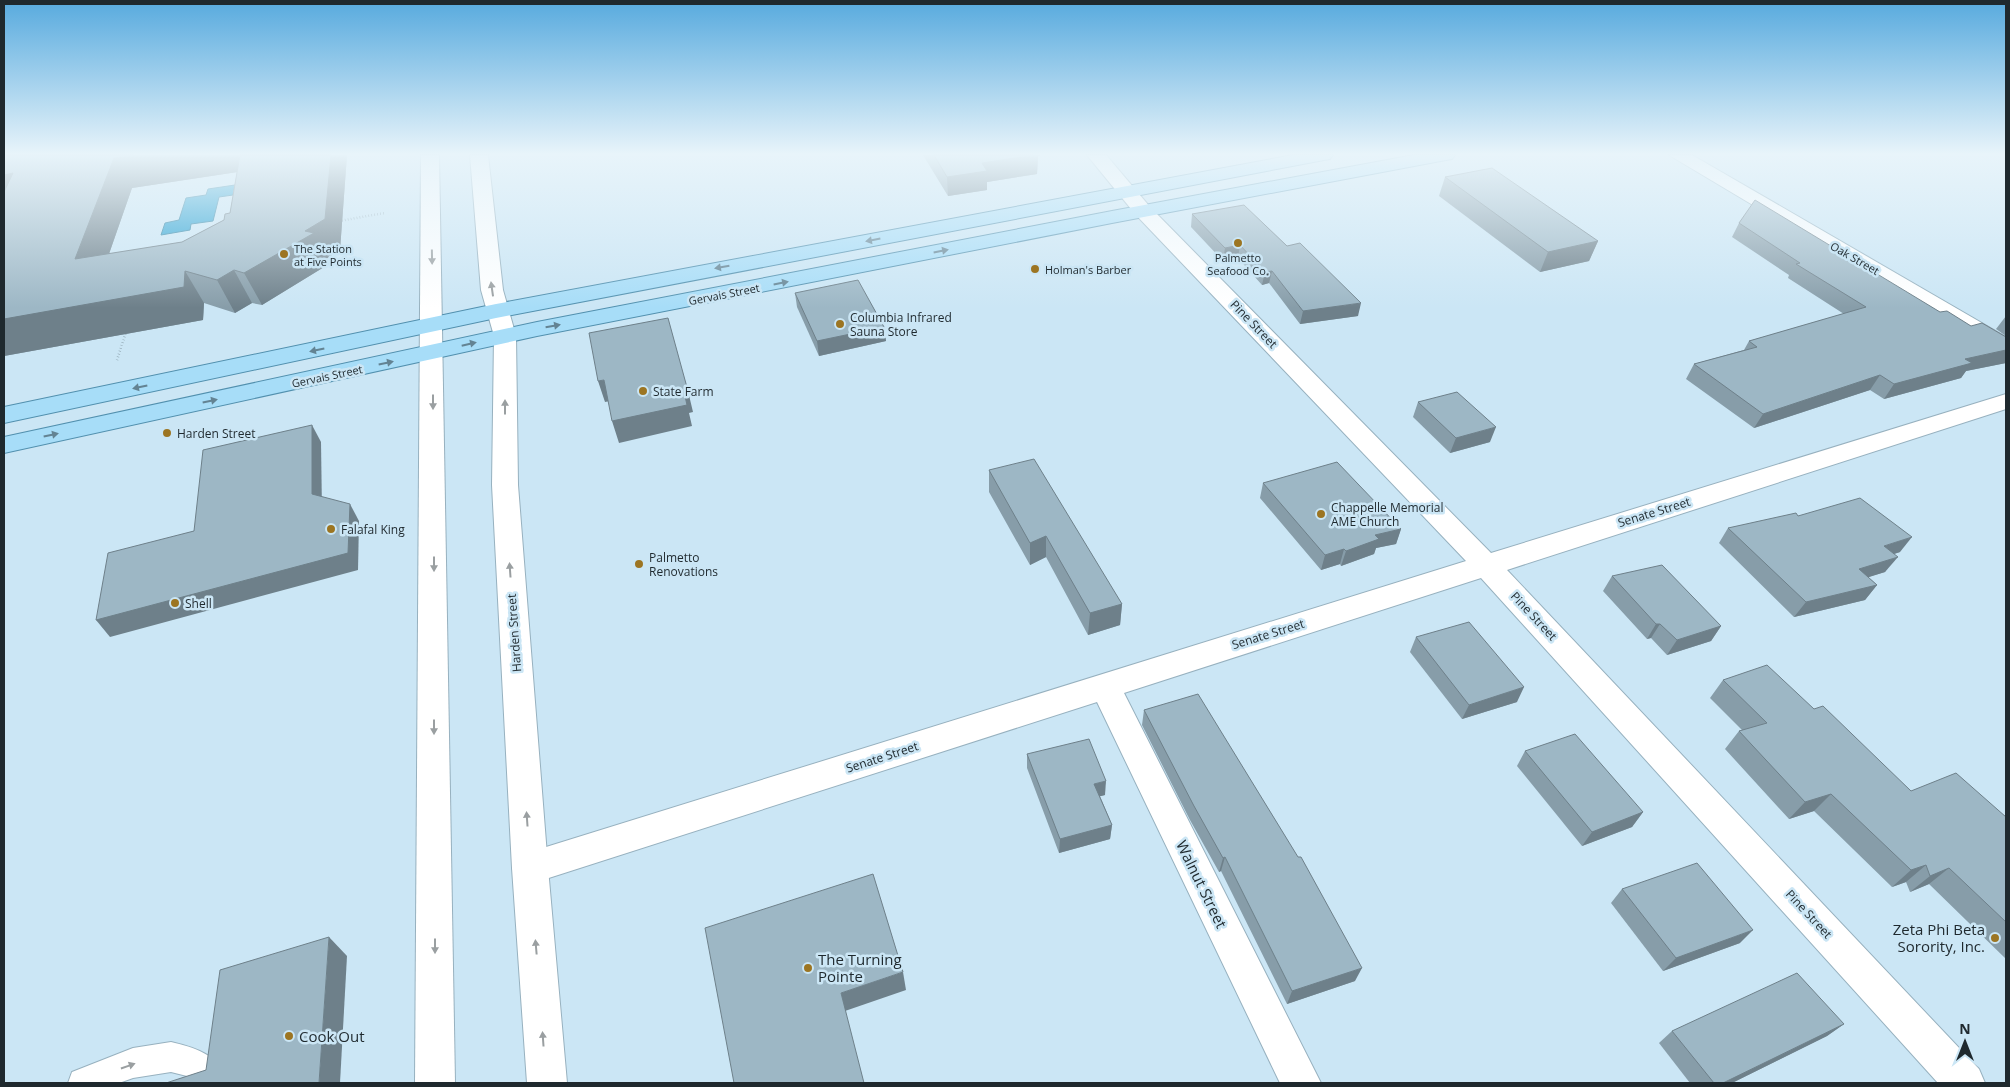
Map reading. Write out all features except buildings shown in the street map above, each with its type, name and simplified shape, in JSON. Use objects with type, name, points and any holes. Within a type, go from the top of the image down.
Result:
[{"type":"main road","name":"Gervais Street","points":[[4,445],[500,323],[1115,206]]},
{"type":"main road","name":"Gervais Street","points":[[4,415],[433,339]]},
{"type":"street","points":[[431,206],[433,339],[435,1083]]},
{"type":"street","name":"Harden Street","points":[[484,206],[492,290],[500,323],[505,485],[530,868],[547,1083]]},
{"type":"street","name":"Pine Street","points":[[1139,206],[1486,565],[1965,1083]]},
{"type":"street","name":"Oak Street","points":[[1764,206],[2006,346]]},
{"type":"street","name":"Senate Street","points":[[530,868],[2006,401]]},
{"type":"street","name":"Walnut Street","points":[[1104,685],[1301,1083]]},
{"type":"lane","points":[[83,1083],[133,1063],[171,1057],[196,1063],[210,1079],[209,1083]]},
{"type":"path","points":[[334,222],[385,213]]},
{"type":"path","points":[[117,360],[128,325]]},
{"type":"water","points":[[184,206],[217,206],[213,221],[191,224],[190,230],[161,235],[165,223],[179,220]]},
{"type":"place","name":"Palmetto Seafood Co.","points":[[1238,243]]},
{"type":"place","name":"The Station at Five Points","points":[[284,254]]},
{"type":"place","name":"Holman's Barber","points":[[1035,269]]},
{"type":"place","name":"Columbia Infrared Sauna Store","points":[[840,324]]},
{"type":"place","name":"State Farm","points":[[643,391]]},
{"type":"place","name":"Harden Street","points":[[167,433]]},
{"type":"place","name":"Chappelle Memorial AME Church","points":[[1321,514]]},
{"type":"place","name":"Falafal King","points":[[331,529]]},
{"type":"place","name":"Palmetto Renovations","points":[[639,564]]},
{"type":"place","name":"Shell","points":[[175,603]]},
{"type":"place","name":"Zeta Phi Beta Sorority, Inc.","points":[[1995,938]]},
{"type":"place","name":"The Turning Pointe","points":[[808,968]]},
{"type":"place","name":"Cook Out","points":[[289,1036]]}]
